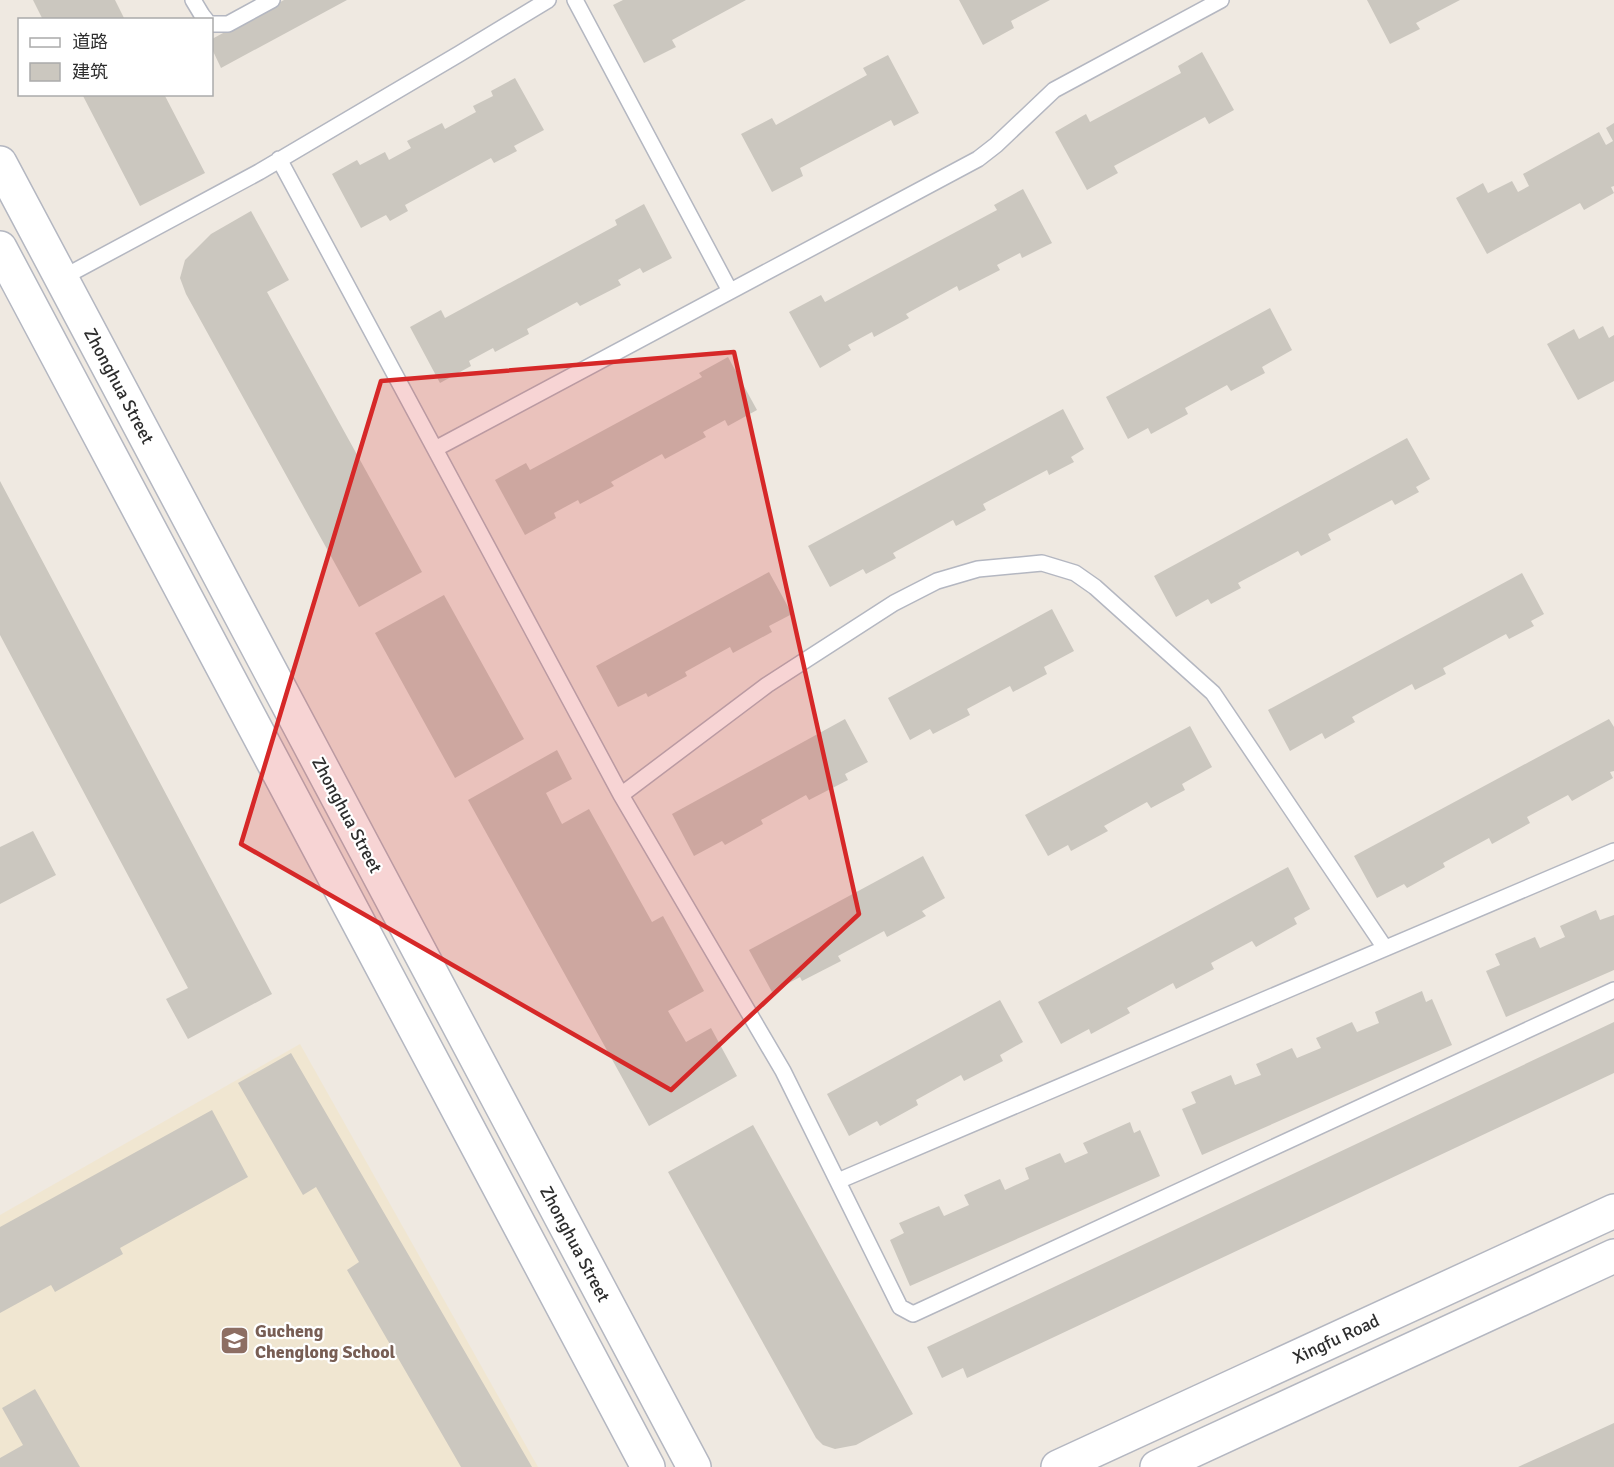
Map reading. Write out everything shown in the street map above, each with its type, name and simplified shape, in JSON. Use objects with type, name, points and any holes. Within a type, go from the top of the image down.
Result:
[{"type":"main road","name":"Zhonghua Street","points":[[0,163],[694,1467]]},
{"type":"main road","points":[[0,248],[648,1467]]},
{"type":"main road","name":"Xingfu Road","points":[[1058,1467],[1614,1211]]},
{"type":"main road","points":[[1157,1467],[1614,1256]]},
{"type":"lane","points":[[194,0],[204,18]]},
{"type":"lane","points":[[213,24],[228,24],[272,0]]},
{"type":"lane","points":[[62,278],[279,159],[548,0]]},
{"type":"lane","points":[[575,0],[730,291]]},
{"type":"lane","points":[[435,449],[978,159],[1054,90],[1221,0]]},
{"type":"lane","points":[[279,159],[621,795],[783,1071],[900,1306],[913,1314],[1614,990]]},
{"type":"lane","points":[[621,795],[767,685],[894,603],[937,581],[978,569],[1042,563],[1075,573],[1095,588],[1213,693],[1385,948]]},
{"type":"lane","points":[[838,1181],[1614,850]]},
{"type":"highlighted area","points":[[734,352],[859,914],[671,1090],[241,844],[381,381]]},
{"type":"shaded area","name":"Gucheng Chenglong School","points":[[300,1044],[538,1467],[0,1467],[0,1215]]},
{"type":"building","points":[[33,0],[115,0],[124,18],[42,18]]},
{"type":"building","points":[[284,0],[347,0],[221,68],[213,51],[213,38]]},
{"type":"building","points":[[623,0],[746,0],[672,40],[676,47],[644,63],[613,5]]},
{"type":"building","points":[[959,0],[1050,0],[1011,21],[1014,28],[983,45]]},
{"type":"building","points":[[1367,0],[1460,0],[1416,23],[1420,29],[1390,44]]},
{"type":"building","points":[[1202,52],[1234,110],[1209,124],[1205,117],[1114,166],[1118,173],[1087,190],[1055,132],[1086,114],[1090,122],[1181,73],[1178,66]]},
{"type":"building","points":[[888,55],[919,113],[894,126],[891,120],[800,168],[803,176],[772,192],[741,134],[772,118],[776,125],[867,75],[863,68]]},
{"type":"building","points":[[515,78],[544,130],[514,146],[517,151],[494,163],[491,158],[405,205],[408,211],[390,221],[386,215],[361,228],[332,174],[357,160],[360,165],[385,152],[389,160],[411,148],[407,141],[442,123],[445,129],[476,112],[473,106],[493,96],[491,91]]},
{"type":"building","points":[[83,96],[165,96],[205,173],[140,206]]},
{"type":"building","points":[[1614,123],[1614,186],[1611,187],[1614,193],[1584,210],[1580,203],[1487,254],[1456,198],[1483,183],[1488,193],[1512,181],[1518,192],[1529,186],[1523,174],[1599,132],[1606,145],[1613,141],[1606,128]]},
{"type":"building","points":[[1023,189],[1052,243],[1022,258],[1020,253],[997,265],[1000,270],[959,291],[957,286],[906,314],[909,318],[874,337],[872,332],[848,345],[851,350],[820,368],[789,312],[821,295],[825,302],[997,210],[994,205]]},
{"type":"building","points":[[644,204],[672,258],[643,273],[640,268],[618,280],[621,285],[580,306],[577,302],[527,329],[529,334],[495,352],[493,348],[469,361],[471,366],[440,383],[410,327],[441,310],[445,318],[617,225],[615,220]]},
{"type":"building","points":[[251,211],[289,280],[267,292],[422,572],[359,607],[186,294],[180,278],[185,260],[211,234]]},
{"type":"building","points":[[1270,308],[1292,350],[1262,367],[1265,373],[1231,391],[1227,385],[1185,408],[1188,414],[1151,434],[1148,428],[1128,439],[1106,397]]},
{"type":"building","points":[[1603,326],[1609,338],[1614,335],[1614,381],[1578,400],[1547,344],[1574,329],[1579,339]]},
{"type":"building","points":[[728,357],[757,410],[728,426],[725,420],[703,432],[706,437],[665,459],[662,454],[611,482],[614,486],[580,504],[578,500],[554,513],[556,518],[525,535],[495,480],[526,463],[530,470],[702,377],[699,373]]},
{"type":"building","points":[[1063,409],[1084,449],[1071,457],[1074,462],[1049,475],[1047,470],[983,504],[986,510],[956,526],[953,520],[893,553],[896,558],[866,574],[863,569],[830,587],[808,546]]},
{"type":"building","points":[[1407,438],[1430,479],[1416,487],[1419,492],[1395,505],[1392,500],[1328,534],[1331,540],[1301,556],[1298,551],[1238,583],[1241,588],[1211,604],[1208,599],[1176,617],[1154,576]]},
{"type":"building","points":[[0,481],[272,994],[188,1039],[166,999],[188,988],[0,635]]},
{"type":"building","points":[[769,572],[792,614],[769,626],[772,632],[733,653],[730,647],[685,672],[687,676],[648,697],[646,693],[618,707],[596,666]]},
{"type":"building","points":[[1522,573],[1544,614],[1531,621],[1534,626],[1509,639],[1506,634],[1443,668],[1446,674],[1415,690],[1412,684],[1352,717],[1355,722],[1325,739],[1322,733],[1290,751],[1268,710]]},
{"type":"building","points":[[444,595],[524,739],[455,778],[375,633]]},
{"type":"building","points":[[1052,609],[1074,651],[1044,667],[1047,674],[1013,692],[1010,686],[967,709],[970,715],[933,734],[930,729],[910,740],[888,698]]},
{"type":"building","points":[[845,719],[868,762],[845,774],[848,780],[809,800],[806,795],[761,820],[763,824],[725,845],[722,841],[694,856],[672,814]]},
{"type":"building","points":[[1609,719],[1614,727],[1614,771],[1610,772],[1613,778],[1572,801],[1568,795],[1527,817],[1530,823],[1492,844],[1489,838],[1443,863],[1445,867],[1407,888],[1404,884],[1377,898],[1354,856]]},
{"type":"building","points":[[1190,726],[1212,767],[1182,784],[1185,790],[1151,808],[1147,802],[1104,826],[1108,831],[1071,851],[1068,845],[1048,856],[1025,815]]},
{"type":"building","points":[[557,750],[572,779],[546,793],[562,824],[589,809],[652,922],[663,916],[704,991],[668,1011],[686,1042],[711,1028],[737,1076],[649,1126],[468,800]]},
{"type":"building","points":[[33,831],[56,875],[0,904],[0,847]]},
{"type":"building","points":[[923,856],[945,898],[922,911],[926,916],[887,937],[884,931],[838,956],[841,961],[802,981],[800,977],[772,992],[749,950]]},
{"type":"building","points":[[1288,867],[1310,909],[1294,918],[1297,924],[1256,947],[1252,941],[1211,963],[1214,969],[1176,989],[1173,983],[1127,1008],[1130,1013],[1091,1034],[1089,1029],[1061,1044],[1038,1002]]},
{"type":"building","points":[[1596,910],[1600,920],[1614,915],[1614,970],[1506,1017],[1486,971],[1500,965],[1495,954],[1535,937],[1540,948],[1565,937],[1560,926]]},
{"type":"building","points":[[1422,991],[1426,1002],[1432,999],[1452,1045],[1202,1155],[1182,1109],[1196,1103],[1191,1092],[1231,1075],[1235,1085],[1261,1075],[1256,1064],[1292,1048],[1297,1058],[1321,1048],[1316,1038],[1352,1022],[1357,1032],[1379,1023],[1375,1012]]},
{"type":"building","points":[[1000,1000],[1023,1042],[1000,1055],[1003,1061],[964,1081],[961,1075],[916,1100],[918,1105],[880,1126],[877,1121],[849,1136],[827,1094]]},
{"type":"building","points":[[1614,1022],[1614,1073],[967,1378],[963,1368],[942,1378],[927,1347]]},
{"type":"building","points":[[291,1053],[532,1467],[461,1467],[347,1270],[359,1262],[316,1187],[303,1195],[238,1083]]},
{"type":"building","points":[[212,1110],[248,1177],[120,1248],[123,1254],[55,1292],[51,1285],[0,1313],[0,1227]]},
{"type":"building","points":[[1130,1122],[1134,1133],[1140,1130],[1160,1176],[910,1286],[890,1240],[904,1233],[899,1223],[939,1206],[944,1216],[969,1205],[964,1195],[1000,1179],[1005,1190],[1029,1179],[1025,1168],[1060,1153],[1065,1163],[1088,1153],[1083,1143]]},
{"type":"building","points":[[753,1125],[913,1414],[856,1445],[835,1449],[823,1445],[816,1438],[668,1172]]},
{"type":"building","points":[[35,1389],[80,1467],[0,1467],[0,1458],[23,1445],[2,1408]]},
{"type":"building","points":[[1614,1423],[1614,1467],[1518,1467]]},
{"type":"place","name":"Gucheng Chenglong School","points":[[234,1341]]}]
